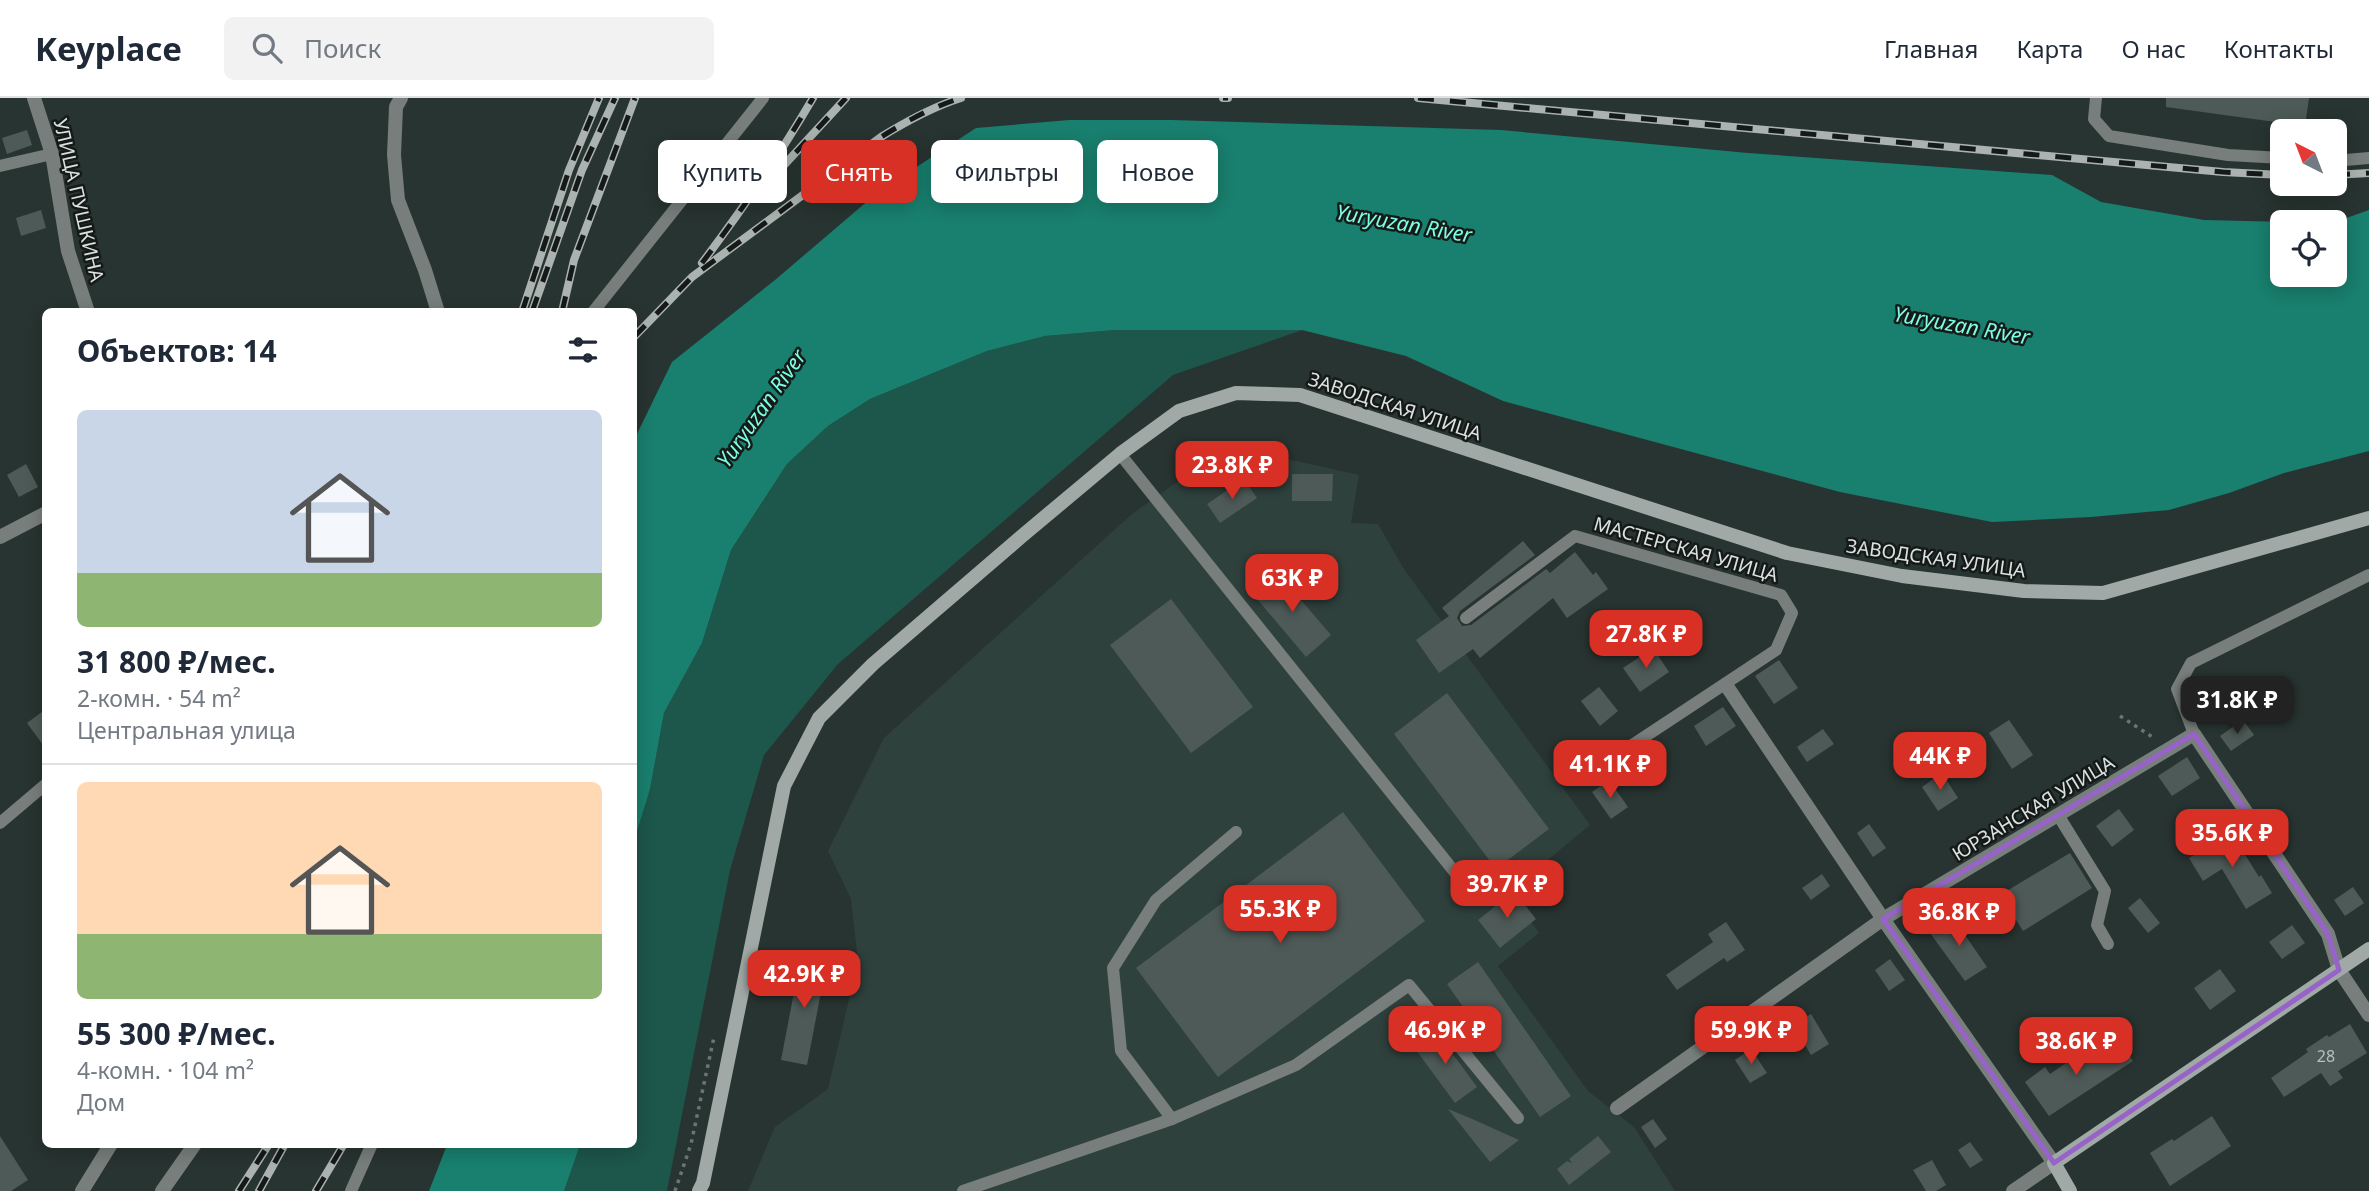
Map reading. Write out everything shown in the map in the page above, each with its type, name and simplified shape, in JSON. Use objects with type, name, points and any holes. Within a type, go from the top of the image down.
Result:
[{"type":"street","name":"УЛИЦА ПУШКИНА","points":[[34,98],[52,154],[68,251],[87,308]]},
{"type":"street","points":[[401,98],[396,107],[394,143],[398,200],[437,308]]},
{"type":"street","name":"ЗАВОДСКАЯ УЛИЦА","points":[[699,1191],[703,1183],[785,786],[819,718],[873,664],[1120,454],[1178,411],[1236,393],[1300,395],[1787,553],[1902,576],[2024,592],[2104,593],[2369,518]]},
{"type":"street","points":[[0,537],[42,515]]},
{"type":"street","points":[[1726,685],[1883,919],[2054,1163],[2070,1191]]},
{"type":"street","points":[[2194,734],[2328,934],[2339,970],[2369,1015]]},
{"type":"street","name":"ЮРЗАНСКАЯ УЛИЦА","points":[[1617,1108],[1883,919],[2194,734]]},
{"type":"street","points":[[2012,1191],[2369,949]]},
{"type":"street","points":[[82,1191],[109,1148]]},
{"type":"street","points":[[162,1191],[192,1148]]},
{"type":"lane","points":[[2096,98],[2094,119],[2109,136],[2228,155],[2270,157]]},
{"type":"lane","points":[[596,308],[757,99]]},
{"type":"lane","points":[[0,166],[52,154]]},
{"type":"lane","points":[[2347,160],[2369,158]]},
{"type":"lane","points":[[1120,454],[1469,890]]},
{"type":"lane","name":"МАСТЕРСКАЯ УЛИЦА","points":[[1466,618],[1575,536],[1781,595],[1792,613],[1776,650],[1602,765]]},
{"type":"lane","points":[[2194,734],[2178,689],[2191,663],[2369,575]]},
{"type":"lane","points":[[0,823],[42,788]]},
{"type":"lane","points":[[2057,815],[2105,891],[2097,925],[2108,944]]},
{"type":"lane","points":[[1172,1119],[1121,1051],[1113,968],[1156,900],[1236,832]]},
{"type":"lane","points":[[963,1191],[1172,1119],[1296,1065],[1409,985],[1518,1118]]},
{"type":"lane","points":[[351,1191],[370,1148]]},
{"type":"path","points":[[2120,716],[2148,735],[2175,745]]},
{"type":"path","points":[[675,1191],[691,1144],[716,1027]]},
{"type":"highlighted area","points":[[2194,734],[2328,934],[2339,970],[2054,1163],[1883,919]]},
{"type":"shaded area","points":[[1115,330],[1302,330],[1173,375],[838,664],[764,755],[730,870],[667,1191],[564,1191],[579,1148],[637,1148],[637,831],[650,788],[664,713],[702,643],[731,550],[787,464],[828,426],[870,399],[987,351],[1045,336]]},
{"type":"shaded area","points":[[1269,455],[1359,475],[1351,523],[1378,524],[1404,569],[1590,825],[1510,891],[1539,933],[1498,966],[1588,1091],[1634,1127],[1675,1191],[748,1191],[775,1127],[828,1089],[858,961],[851,899],[828,851],[884,738],[1132,514],[1211,458]]},
{"type":"water","name":"Yuryuzan River","points":[[1069,120],[1172,120],[1501,130],[1748,153],[2052,175],[2101,202],[2204,220],[2270,222],[2270,287],[2347,287],[2347,218],[2369,210],[2369,451],[2284,473],[2229,493],[2169,510],[1992,522],[1840,492],[1503,401],[1406,356],[1302,330],[1115,330],[1045,336],[987,351],[870,399],[828,426],[787,464],[731,550],[702,643],[664,713],[650,789],[637,831],[637,434],[672,362],[775,280],[865,203],[917,203],[917,167],[931,158],[931,203],[1083,203],[1083,140],[958,140],[976,128]]},
{"type":"water","points":[[445,1148],[579,1148],[564,1191],[429,1191]]},
{"type":"building","points":[[2166,98],[2309,98],[2306,119],[2270,119],[2270,121],[2166,107]]},
{"type":"building","points":[[27,130],[32,145],[7,154],[2,138]]},
{"type":"building","points":[[41,210],[46,228],[21,236],[16,218]]},
{"type":"building","points":[[26,464],[38,487],[19,497],[7,475]]},
{"type":"building","points":[[1292,474],[1333,474],[1332,501],[1292,501]]},
{"type":"building","points":[[1244,479],[1257,498],[1220,523],[1207,504]]},
{"type":"building","points":[[1523,541],[1535,555],[1460,611],[1457,618],[1462,626],[1471,625],[1546,569],[1550,573],[1575,552],[1593,575],[1596,572],[1608,589],[1567,618],[1553,598],[1480,658],[1473,649],[1439,673],[1416,640],[1449,616],[1442,608]]},
{"type":"building","points":[[1277,572],[1331,635],[1306,657],[1252,593]]},
{"type":"building","points":[[1171,599],[1253,707],[1191,753],[1110,645]]},
{"type":"building","points":[[1653,648],[1669,672],[1640,692],[1623,668]]},
{"type":"building","points":[[1779,660],[1798,688],[1774,704],[1755,676]]},
{"type":"building","points":[[1599,687],[1618,711],[1600,726],[1581,701]]},
{"type":"building","points":[[1447,693],[1549,829],[1496,869],[1394,734]]},
{"type":"building","points":[[1723,707],[1736,726],[1706,746],[1694,726]]},
{"type":"building","points":[[42,712],[42,744],[27,723]]},
{"type":"building","points":[[2009,720],[2033,755],[2012,769],[1989,733]]},
{"type":"building","points":[[2243,720],[2254,735],[2231,751],[2220,736]]},
{"type":"building","points":[[1823,729],[1834,744],[1807,762],[1797,747]]},
{"type":"building","points":[[2187,757],[2200,778],[2172,796],[2158,776]]},
{"type":"building","points":[[1942,773],[1958,798],[1938,811],[1922,787]]},
{"type":"building","points":[[1609,780],[1628,807],[1611,819],[1592,792]]},
{"type":"building","points":[[2119,809],[2134,830],[2112,847],[2096,826]]},
{"type":"building","points":[[1343,812],[1425,921],[1218,1077],[1136,968]]},
{"type":"building","points":[[1869,824],[1886,848],[1873,857],[1857,833]]},
{"type":"building","points":[[2231,832],[2272,893],[2246,909],[2222,869],[2203,881],[2189,858]]},
{"type":"building","points":[[2070,853],[2092,888],[2023,931],[2000,895]]},
{"type":"building","points":[[1822,874],[1830,886],[1811,900],[1802,888]]},
{"type":"building","points":[[2353,887],[2364,903],[2345,916],[2334,900]]},
{"type":"building","points":[[1514,891],[1536,919],[1500,948],[1478,920]]},
{"type":"building","points":[[2140,898],[2160,923],[2148,933],[2128,908]]},
{"type":"building","points":[[1957,915],[1968,933],[1965,935],[1987,967],[1965,981],[1930,933]]},
{"type":"building","points":[[1726,922],[1745,950],[1727,962],[1724,958],[1677,990],[1666,975],[1713,942],[1708,934]]},
{"type":"building","points":[[2292,925],[2305,943],[2282,959],[2269,942]]},
{"type":"building","points":[[801,956],[827,961],[807,1065],[781,1060]]},
{"type":"building","points":[[1890,959],[1905,980],[1889,991],[1875,970]]},
{"type":"building","points":[[1478,962],[1571,1096],[1540,1117],[1447,984]]},
{"type":"building","points":[[2220,969],[2236,991],[2210,1010],[2194,988]]},
{"type":"building","points":[[1811,1014],[1829,1044],[1811,1055],[1793,1025]]},
{"type":"building","points":[[2350,1024],[2367,1053],[2338,1071],[2343,1078],[2330,1086],[2321,1073],[2284,1097],[2271,1078],[2308,1052],[2306,1049]]},
{"type":"building","points":[[1435,1030],[1477,1087],[1455,1103],[1413,1046]]},
{"type":"building","points":[[2118,1040],[2133,1061],[2049,1116],[2025,1082],[2045,1067],[2050,1074],[2082,1052],[2088,1061]]},
{"type":"building","points":[[1751,1049],[1767,1073],[1750,1083],[1735,1060]]},
{"type":"building","points":[[1448,1109],[1470,1118],[1519,1140],[1490,1162]]},
{"type":"building","points":[[2212,1116],[2231,1146],[2170,1186],[2150,1153]]},
{"type":"building","points":[[1653,1119],[1667,1139],[1655,1148],[1641,1127]]},
{"type":"building","points":[[0,1136],[28,1180],[11,1191],[0,1191]]},
{"type":"building","points":[[1598,1136],[1611,1152],[1569,1185],[1557,1169],[1567,1161],[1572,1163],[1569,1159]]},
{"type":"building","points":[[1970,1142],[1983,1160],[1970,1168],[1958,1150]]},
{"type":"building","points":[[1932,1160],[1946,1185],[1936,1191],[1926,1191],[1913,1170]]},
{"type":"railway","points":[[523,308],[569,170],[599,98]]},
{"type":"railway","points":[[533,308],[582,170],[615,98]]},
{"type":"railway","points":[[563,308],[574,260],[635,98]]},
{"type":"railway","points":[[702,263],[760,182],[813,98]]},
{"type":"railway","points":[[787,162],[846,98]]},
{"type":"railway","points":[[637,334],[692,277],[881,137],[920,115],[961,98]]},
{"type":"railway","points":[[1223,98],[1228,98]]},
{"type":"railway","points":[[1418,98],[2270,174]]},
{"type":"railway","points":[[2347,174],[2369,173]]},
{"type":"railway","points":[[239,1191],[266,1148]]},
{"type":"railway","points":[[259,1191],[283,1148]]},
{"type":"railway","points":[[316,1191],[342,1148]]}]
